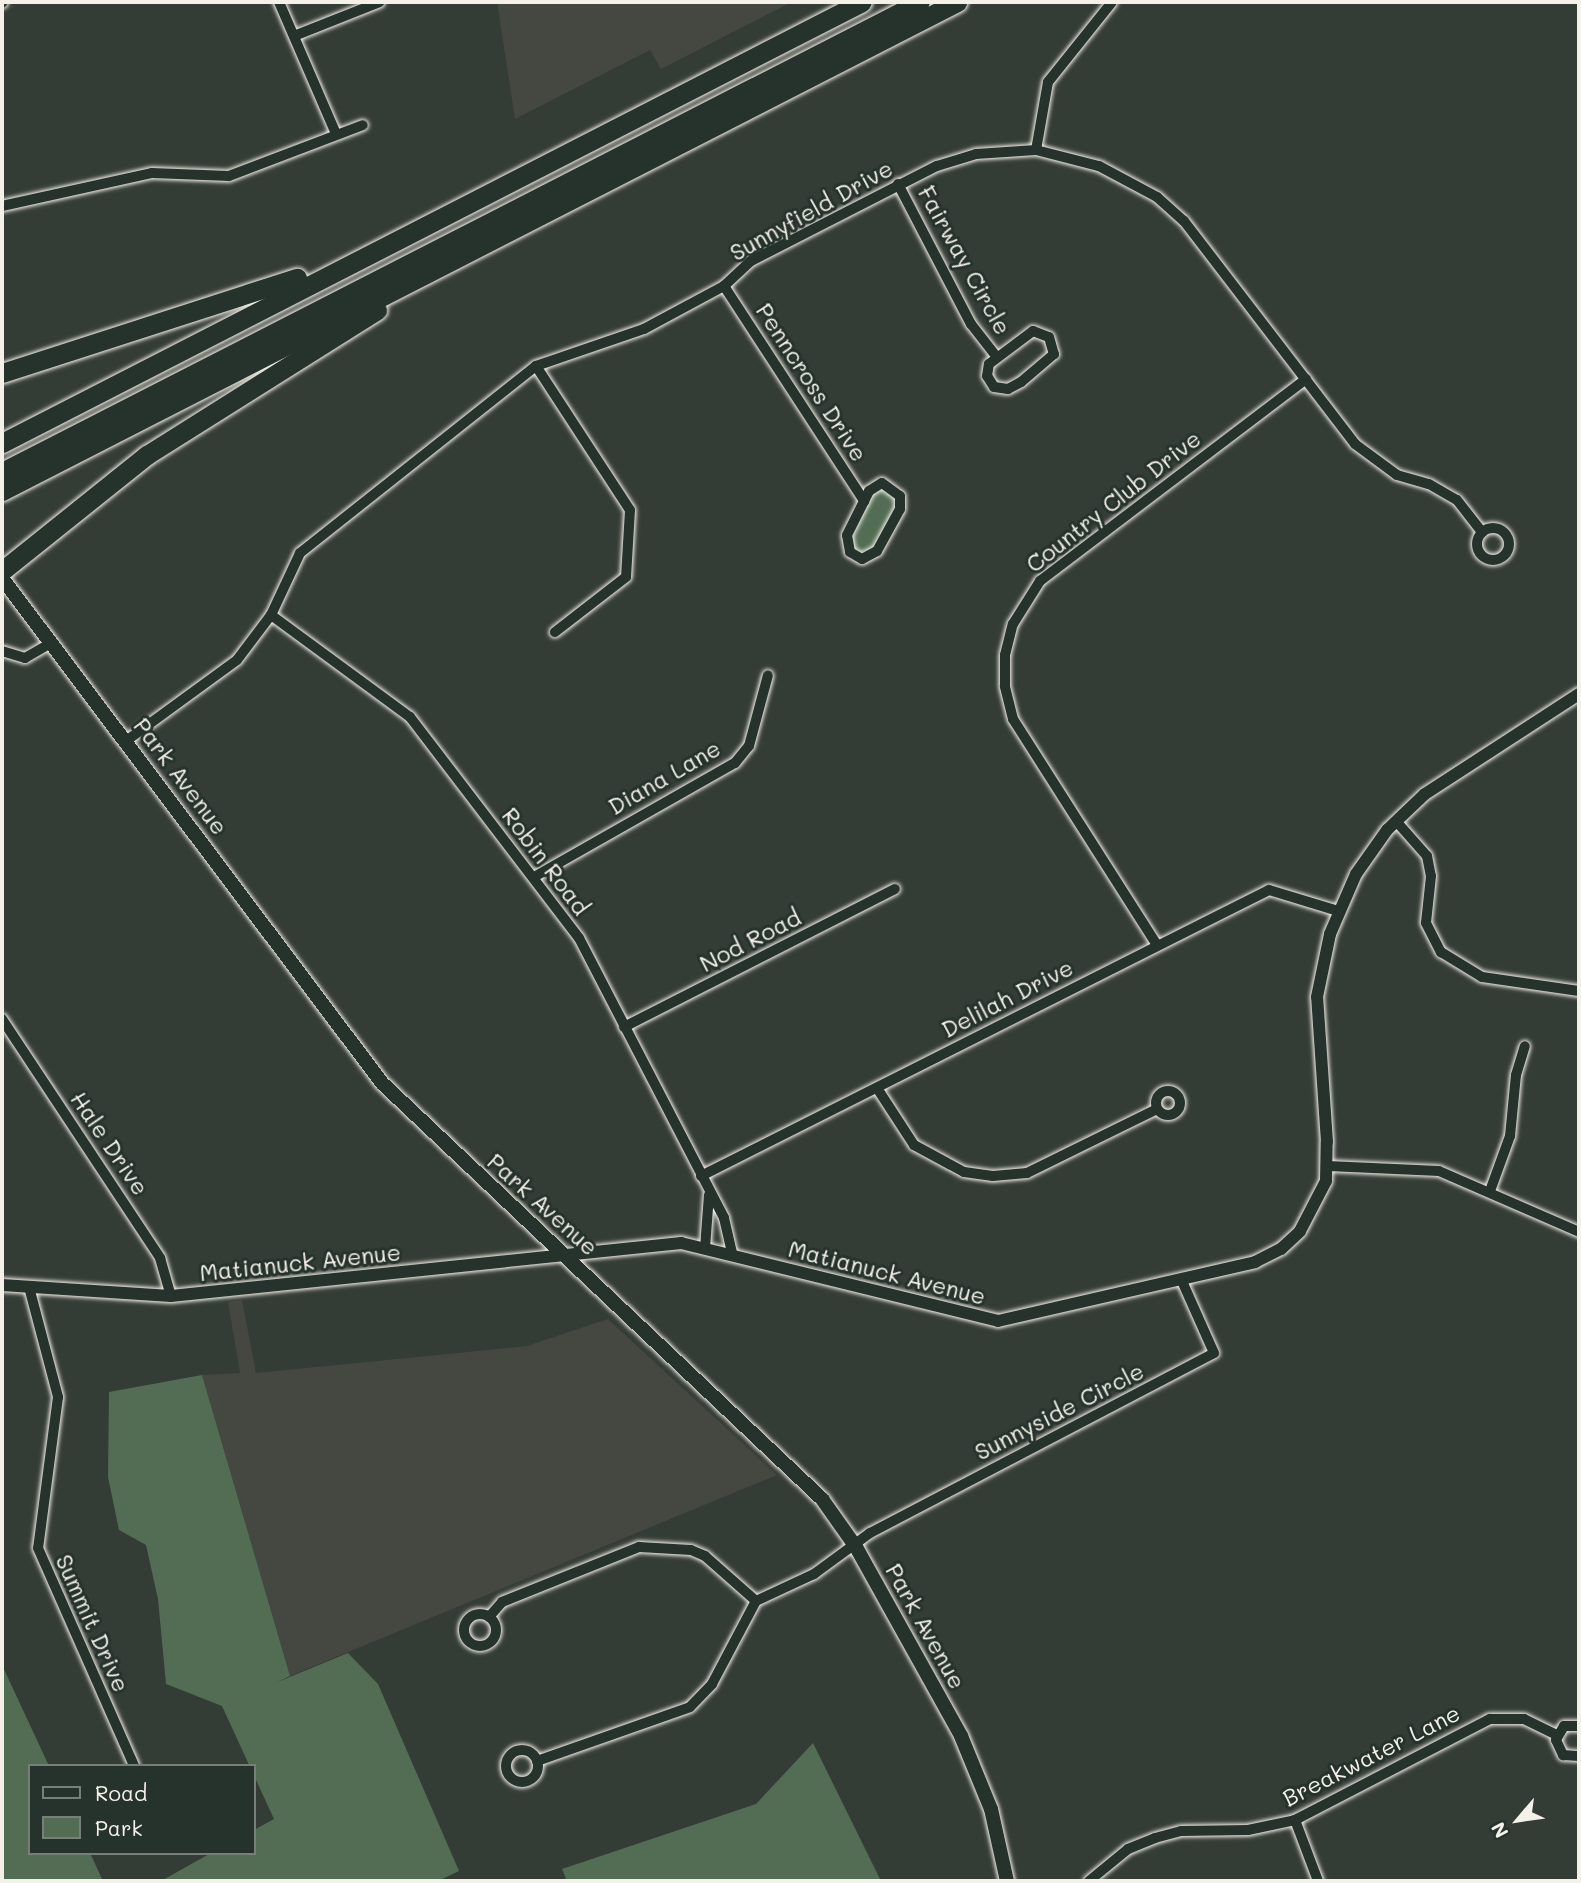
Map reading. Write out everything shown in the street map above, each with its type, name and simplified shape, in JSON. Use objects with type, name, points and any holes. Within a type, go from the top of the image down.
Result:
[{"type":"highway","points":[[2,443],[862,2]]},
{"type":"highway","points":[[2,462],[900,2]]},
{"type":"highway","points":[[2,472],[920,2]]},
{"type":"highway","points":[[2,491],[957,2]]},
{"type":"highway","points":[[2,373],[216,308],[339,259],[373,252]]},
{"type":"highway","points":[[2,571],[147,455],[369,316],[393,290]]},
{"type":"main road","name":"Park Avenue","points":[[2,578],[382,1083],[771,1447],[822,1499],[856,1547],[978,1774],[1007,1881]]},
{"type":"street","points":[[279,2],[336,134]]},
{"type":"street","points":[[294,36],[380,2]]},
{"type":"street","points":[[1036,150],[1048,82],[1112,2]]},
{"type":"street","points":[[2,206],[152,173],[229,176],[363,125]]},
{"type":"street","name":"Sunnyfield Drive","points":[[126,741],[237,660],[271,615],[300,552],[536,366],[644,329],[724,285],[751,261],[898,184],[937,166],[976,154],[1036,150],[1099,166],[1157,197],[1184,221],[1374,462],[1457,500],[1482,532]]},
{"type":"street","name":"Fairway Circle","points":[[898,184],[971,324],[995,355]]},
{"type":"street","name":"Penncross Drive","points":[[724,285],[864,501]]},
{"type":"street","name":"Fairway Circle","points":[[1033,331],[1045,333],[1055,347],[1049,360],[1008,389],[994,387],[987,376],[995,355],[1033,331]]},
{"type":"street","points":[[536,366],[630,510],[626,577],[555,632]]},
{"type":"street","name":"Country Club Drive","points":[[1157,945],[1013,719],[1004,686],[1005,655],[1013,624],[1040,580],[1306,379]]},
{"type":"street","name":"Penncross Drive","points":[[882,483],[895,489],[902,502],[877,551],[862,559],[846,544],[864,501],[869,491],[882,483]]},
{"type":"street","name":"Robin Road","points":[[271,615],[410,717],[579,939],[709,1195],[724,1218],[732,1253]]},
{"type":"street","points":[[2,651],[25,658],[51,643]]},
{"type":"street","name":"Diana Lane","points":[[534,877],[735,763],[749,746],[768,675]]},
{"type":"street","name":"Matianuck Avenue","points":[[2,1285],[171,1296],[681,1243],[732,1253],[998,1321],[1182,1281],[1255,1262],[1286,1245],[1316,1208],[1328,1166],[1317,1011],[1324,957],[1338,911],[1365,859],[1396,821],[1445,780],[1579,694]]},
{"type":"street","points":[[1396,821],[1419,842],[1429,860],[1426,923],[1441,952],[1482,977],[1579,991]]},
{"type":"street","name":"Nod Road","points":[[624,1027],[895,889]]},
{"type":"street","name":"Delilah Drive","points":[[701,1177],[1269,890],[1338,911]]},
{"type":"street","name":"Hale Drive","points":[[2,1019],[160,1258],[171,1296]]},
{"type":"street","points":[[1490,1191],[1510,1136],[1516,1075],[1525,1046]]},
{"type":"street","points":[[877,1088],[915,1145],[964,1172],[993,1176],[1027,1173],[1157,1109]]},
{"type":"street","points":[[1328,1166],[1426,1168],[1490,1191],[1579,1232]]},
{"type":"street","name":"Robin Road","points":[[705,1248],[709,1195]]},
{"type":"street","name":"Sunnyside Circle","points":[[856,1547],[870,1533],[1214,1353],[1182,1281]]},
{"type":"street","name":"Summit Drive","points":[[29,1287],[58,1397],[38,1548],[133,1764]]},
{"type":"street","points":[[489,1617],[502,1602],[639,1547],[667,1546],[698,1553],[756,1601]]},
{"type":"street","points":[[537,1761],[690,1707],[712,1684],[756,1601],[814,1574],[856,1547]]},
{"type":"street","name":"Breakwater Lane","points":[[1089,1881],[1128,1849],[1155,1838],[1181,1832],[1248,1830],[1295,1820],[1490,1719],[1524,1718],[1557,1735],[1557,1746],[1563,1755],[1579,1756]]},
{"type":"street","points":[[1557,1735],[1564,1726],[1579,1726]]},
{"type":"street","points":[[1295,1820],[1318,1881]]},
{"type":"shaded area","points":[[497,2],[792,2],[661,69],[650,50],[515,119]]},
{"type":"shaded area","points":[[242,1300],[256,1373],[527,1346],[608,1319],[777,1475],[290,1676],[202,1375],[240,1373],[228,1302]]},
{"type":"green space","points":[[883,488],[896,498],[895,507],[873,550],[855,552],[851,539],[873,494]]},
{"type":"green space","points":[[202,1375],[290,1676],[275,1683],[348,1653],[378,1684],[459,1871],[438,1881],[161,1881],[207,1855],[256,1855],[256,1829],[274,1819],[256,1780],[256,1764],[249,1764],[222,1706],[166,1684],[158,1599],[146,1545],[119,1530],[108,1477],[109,1392]]},
{"type":"green space","points":[[2,1665],[48,1764],[28,1764],[28,1855],[91,1855],[103,1881],[2,1881]]},
{"type":"green space","points":[[813,1743],[881,1881],[567,1881],[562,1869],[756,1804]]}]
